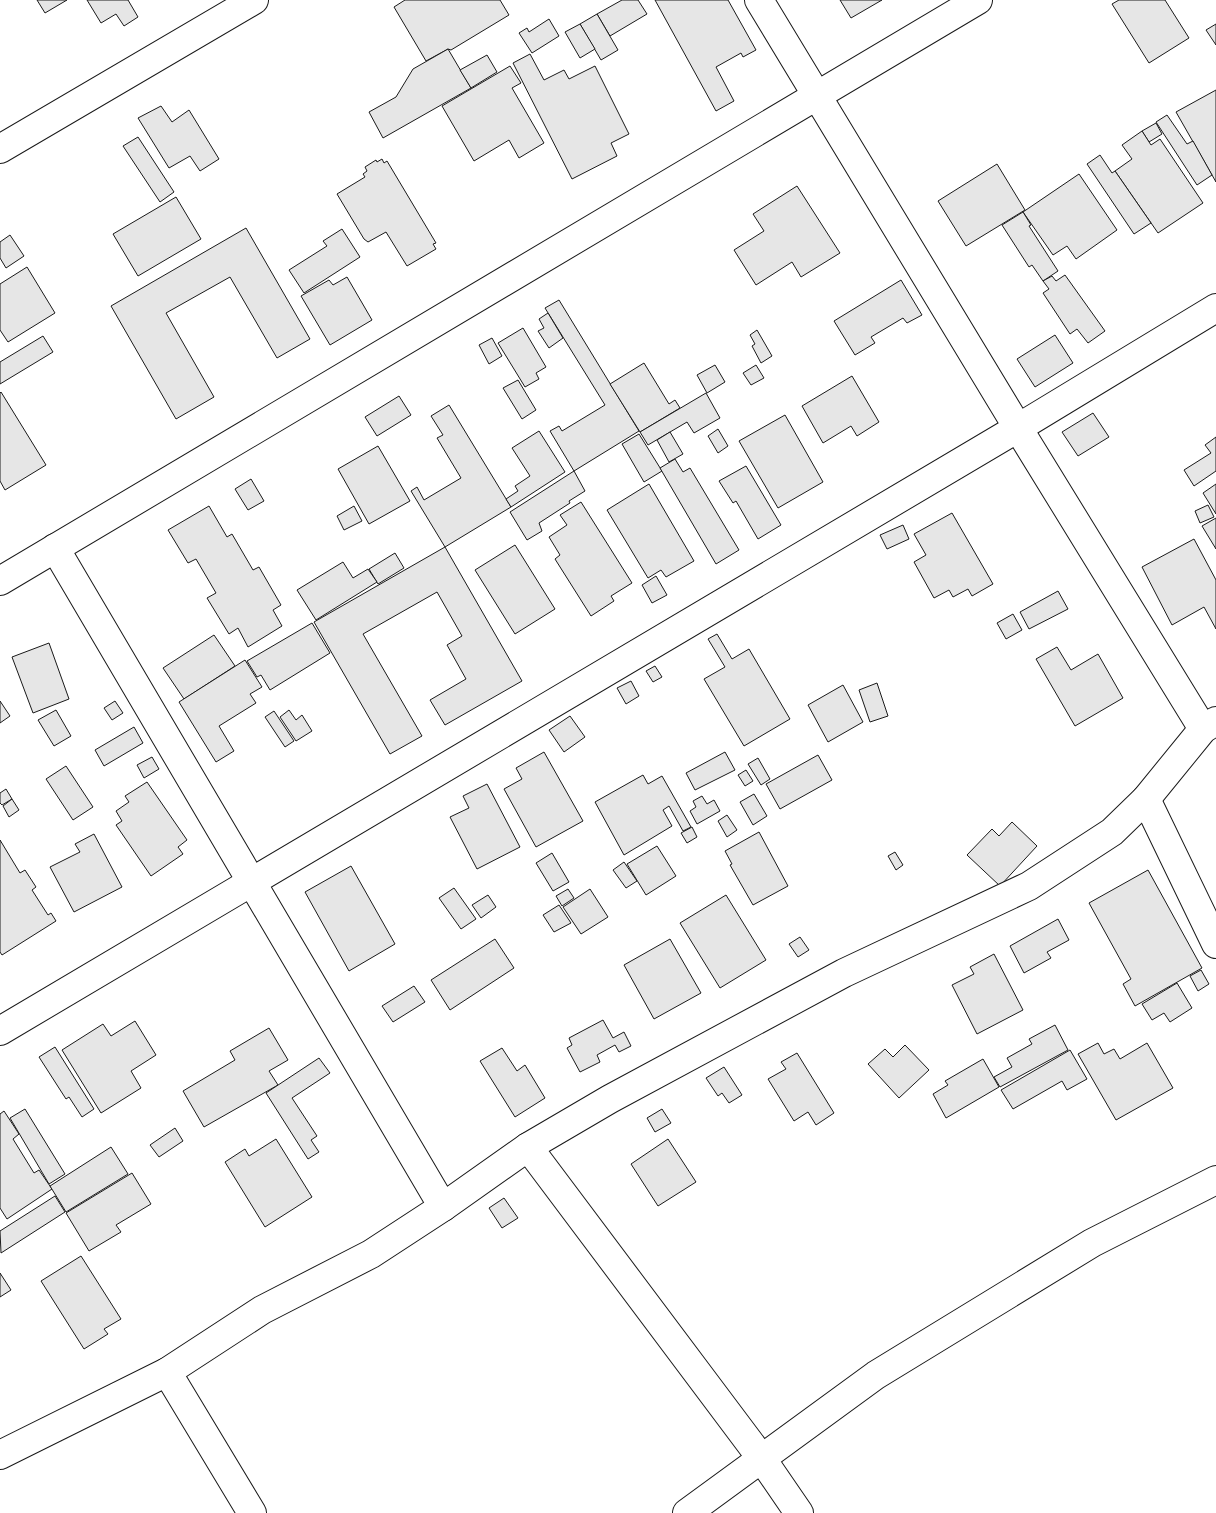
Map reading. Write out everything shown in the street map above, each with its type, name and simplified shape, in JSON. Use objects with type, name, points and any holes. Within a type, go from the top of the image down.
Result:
[{"type":"street","points":[[0,148],[254,0]]},
{"type":"street","points":[[0,1455],[168,1372],[262,1310],[371,1254],[443,1207],[528,1146],[610,1098],[844,974],[1029,886],[1112,832],[1146,799],[1209,725],[1018,428],[815,96],[759,0]]},
{"type":"street","points":[[0,581],[978,0]]},
{"type":"street","points":[[0,1031],[1018,428],[1216,308]]},
{"type":"street","points":[[55,548],[443,1207]]},
{"type":"street","points":[[1146,799],[1216,944]]},
{"type":"street","points":[[528,1146],[762,1459],[799,1513]]},
{"type":"street","points":[[687,1513],[892,1365],[1092,1243],[1216,1180]]},
{"type":"street","points":[[168,1372],[252,1513]]},
{"type":"building","points":[[37,0],[67,0],[45,13]]},
{"type":"building","points":[[87,0],[128,0],[138,17],[124,26],[116,14],[101,23]]},
{"type":"building","points":[[405,0],[500,0],[509,15],[451,50],[448,49],[426,61],[394,7]]},
{"type":"building","points":[[622,0],[638,0],[647,14],[610,36],[597,14]]},
{"type":"building","points":[[655,0],[728,0],[756,50],[743,57],[741,53],[716,67],[734,101],[716,111]]},
{"type":"building","points":[[840,0],[882,0],[851,18]]},
{"type":"building","points":[[1119,0],[1165,0],[1189,38],[1149,63],[1112,4]]},
{"type":"building","points":[[597,14],[618,50],[601,60],[580,24]]},
{"type":"building","points":[[549,19],[559,36],[532,53],[519,33],[527,28],[529,32]]},
{"type":"building","points":[[580,24],[595,49],[580,58],[565,32]]},
{"type":"building","points":[[1216,24],[1216,45],[1206,30]]},
{"type":"building","points":[[448,49],[471,88],[383,138],[369,112],[396,97],[413,69]]},
{"type":"building","points":[[530,54],[544,80],[564,70],[569,79],[595,66],[629,134],[611,143],[617,156],[572,179],[513,63]]},
{"type":"building","points":[[487,55],[497,72],[471,88],[460,70]]},
{"type":"building","points":[[510,66],[521,83],[512,88],[544,143],[519,158],[509,140],[474,161],[442,106]]},
{"type":"building","points":[[1216,90],[1216,182],[1176,112]]},
{"type":"building","points":[[161,106],[172,122],[189,110],[219,159],[200,171],[190,156],[169,168],[138,118]]},
{"type":"building","points":[[1167,115],[1187,144],[1193,141],[1212,175],[1197,185],[1156,122]]},
{"type":"building","points":[[1156,123],[1162,134],[1149,142],[1142,131]]},
{"type":"building","points":[[1142,131],[1151,145],[1160,139],[1203,203],[1158,233],[1115,171],[1132,159],[1122,145]]},
{"type":"building","points":[[138,137],[174,192],[160,202],[123,146]]},
{"type":"building","points":[[1100,155],[1112,173],[1115,171],[1151,223],[1134,234],[1087,164]]},
{"type":"building","points":[[382,159],[384,163],[387,161],[436,243],[433,244],[436,249],[407,266],[386,232],[368,242],[364,239],[337,194],[365,177],[363,174],[367,171],[365,167],[376,160],[377,162]]},
{"type":"building","points":[[997,164],[1025,210],[966,246],[938,201]]},
{"type":"building","points":[[1079,174],[1117,230],[1076,259],[1067,246],[1053,255],[1023,212]]},
{"type":"building","points":[[797,186],[840,253],[801,277],[792,262],[756,285],[734,250],[764,231],[753,214]]},
{"type":"building","points":[[176,197],[201,239],[138,276],[113,234]]},
{"type":"building","points":[[1023,212],[1031,225],[1029,226],[1058,271],[1043,281],[1032,265],[1029,267],[1002,225]]},
{"type":"building","points":[[246,228],[310,339],[277,358],[230,277],[166,313],[214,397],[176,419],[111,306]]},
{"type":"building","points":[[342,229],[360,257],[304,293],[289,270],[327,246],[323,241]]},
{"type":"building","points":[[10,235],[24,256],[6,268],[0,258],[0,242]]},
{"type":"building","points":[[27,267],[55,313],[8,342],[0,330],[0,284]]},
{"type":"building","points":[[1065,275],[1105,331],[1088,343],[1077,329],[1070,334],[1043,293],[1049,289],[1043,281],[1052,276],[1056,281]]},
{"type":"building","points":[[347,277],[372,320],[330,345],[301,296],[329,280],[333,285]]},
{"type":"building","points":[[901,280],[922,315],[907,323],[903,318],[871,337],[875,343],[855,355],[834,321]]},
{"type":"building","points":[[559,300],[639,431],[574,471],[550,431],[559,426],[562,431],[605,405],[545,308]]},
{"type":"building","points":[[548,313],[563,338],[549,348],[538,331],[544,328],[539,319]]},
{"type":"building","points":[[523,328],[546,367],[536,373],[539,379],[525,387],[498,343]]},
{"type":"building","points":[[757,330],[772,356],[761,363],[752,346],[755,344],[750,335]]},
{"type":"building","points":[[1055,335],[1073,363],[1035,387],[1017,359]]},
{"type":"building","points":[[43,336],[53,352],[0,384],[0,362]]},
{"type":"building","points":[[492,338],[502,356],[489,364],[479,345]]},
{"type":"building","points":[[644,363],[669,404],[675,400],[680,408],[640,432],[610,384]]},
{"type":"building","points":[[715,365],[725,382],[707,393],[697,375]]},
{"type":"building","points":[[756,365],[764,378],[751,385],[743,373]]},
{"type":"building","points":[[852,376],[879,422],[857,436],[851,426],[823,443],[802,406]]},
{"type":"building","points":[[518,380],[536,410],[522,419],[503,388]]},
{"type":"building","points":[[1,392],[46,465],[5,490],[0,481]]},
{"type":"building","points":[[706,393],[720,418],[694,433],[687,422],[648,445],[640,432]]},
{"type":"building","points":[[399,396],[411,415],[377,436],[365,417]]},
{"type":"building","points":[[449,405],[511,507],[445,547],[411,491],[417,487],[424,500],[461,478],[437,438],[443,435],[431,416]]},
{"type":"building","points":[[1093,413],[1109,437],[1078,456],[1062,432]]},
{"type":"building","points":[[785,415],[823,482],[778,508],[739,441]]},
{"type":"building","points":[[718,429],[728,446],[718,453],[708,436]]},
{"type":"building","points":[[539,431],[565,472],[511,507],[506,499],[518,491],[515,486],[530,476],[512,448]]},
{"type":"building","points":[[670,432],[683,454],[669,462],[657,440]]},
{"type":"building","points":[[639,434],[662,471],[644,482],[622,444]]},
{"type":"building","points":[[1216,437],[1216,471],[1194,486],[1184,470],[1211,453],[1205,445]]},
{"type":"building","points":[[378,446],[410,501],[369,524],[338,469]]},
{"type":"building","points":[[675,459],[683,472],[690,468],[739,550],[716,564],[660,468]]},
{"type":"building","points":[[746,466],[781,525],[758,539],[736,501],[733,503],[719,481]]},
{"type":"building","points":[[574,471],[585,491],[539,523],[542,531],[527,540],[510,512]]},
{"type":"building","points":[[251,479],[264,501],[248,510],[235,489]]},
{"type":"building","points":[[649,484],[694,561],[666,577],[661,570],[648,578],[607,510]]},
{"type":"building","points":[[1216,484],[1216,514],[1203,493]]},
{"type":"building","points":[[581,502],[632,583],[611,596],[614,601],[591,616],[555,559],[560,555],[549,537],[567,525],[560,515]]},
{"type":"building","points":[[1208,505],[1214,517],[1200,523],[1195,511]]},
{"type":"building","points":[[209,506],[227,537],[232,534],[253,570],[259,567],[281,605],[273,610],[282,626],[248,647],[238,628],[229,634],[207,598],[216,593],[196,559],[188,563],[168,530]]},
{"type":"building","points":[[354,506],[362,521],[344,530],[337,516]]},
{"type":"building","points":[[952,513],[993,584],[972,596],[968,589],[953,597],[949,590],[934,598],[914,562],[926,555],[914,534]]},
{"type":"building","points":[[1216,518],[1216,549],[1202,526]]},
{"type":"building","points":[[903,525],[909,539],[887,549],[880,535]]},
{"type":"building","points":[[1194,539],[1216,580],[1216,629],[1204,607],[1172,625],[1142,567]]},
{"type":"building","points":[[515,545],[555,609],[515,634],[475,570]]},
{"type":"building","points":[[445,547],[522,681],[445,725],[430,700],[466,679],[447,645],[462,636],[437,592],[363,634],[422,736],[390,754],[314,622]]},
{"type":"building","points":[[395,553],[404,568],[378,584],[369,569]]},
{"type":"building","points":[[343,562],[353,578],[368,569],[377,582],[316,620],[297,590]]},
{"type":"building","points":[[656,576],[667,595],[652,603],[642,585]]},
{"type":"building","points":[[1058,591],[1068,609],[1029,629],[1020,612]]},
{"type":"building","points":[[1013,614],[1022,630],[1006,639],[997,623]]},
{"type":"building","points":[[312,623],[330,653],[270,690],[261,675],[257,677],[247,661]]},
{"type":"building","points":[[717,634],[732,659],[749,649],[790,719],[744,746],[704,679],[725,667],[708,639]]},
{"type":"building","points":[[214,635],[235,666],[184,699],[163,668]]},
{"type":"building","points":[[49,643],[69,699],[33,713],[12,657]]},
{"type":"building","points":[[1057,647],[1071,670],[1098,654],[1123,698],[1075,726],[1036,659]]},
{"type":"building","points":[[245,660],[262,687],[250,694],[256,703],[219,726],[234,751],[216,762],[179,702]]},
{"type":"building","points":[[655,666],[662,677],[653,682],[646,671]]},
{"type":"building","points":[[631,681],[639,696],[626,704],[617,688]]},
{"type":"building","points":[[877,683],[888,716],[870,722],[859,690]]},
{"type":"building","points":[[843,685],[863,722],[828,742],[808,705]]},
{"type":"building","points":[[0,701],[10,716],[0,723]]},
{"type":"building","points":[[115,701],[123,713],[112,720],[104,708]]},
{"type":"building","points":[[56,710],[71,736],[54,746],[38,720]]},
{"type":"building","points":[[289,710],[296,720],[302,715],[312,731],[296,741],[280,717]]},
{"type":"building","points":[[274,711],[294,741],[285,747],[265,717]]},
{"type":"building","points":[[570,716],[585,737],[564,752],[549,730]]},
{"type":"building","points":[[134,727],[143,743],[104,766],[95,750]]},
{"type":"building","points":[[544,752],[583,821],[536,847],[504,789],[522,779],[516,768]]},
{"type":"building","points":[[725,752],[735,770],[695,790],[686,773]]},
{"type":"building","points":[[818,755],[832,780],[780,809],[766,784]]},
{"type":"building","points":[[152,757],[159,769],[144,778],[137,765]]},
{"type":"building","points":[[758,758],[770,779],[761,785],[748,764]]},
{"type":"building","points":[[66,766],[93,807],[73,820],[46,779]]},
{"type":"building","points":[[746,770],[753,781],[745,786],[738,775]]},
{"type":"building","points":[[643,775],[648,784],[662,776],[691,827],[683,831],[669,806],[663,810],[672,826],[624,855],[595,802]]},
{"type":"building","points":[[147,782],[187,840],[178,847],[183,854],[151,876],[116,825],[122,821],[116,811],[129,802],[125,796]]},
{"type":"building","points":[[487,784],[520,847],[477,869],[450,817],[469,808],[463,796]]},
{"type":"building","points":[[6,789],[12,799],[2,805],[0,803],[0,793]]},
{"type":"building","points":[[754,794],[767,816],[753,825],[740,802]]},
{"type":"building","points":[[702,796],[707,804],[714,800],[720,811],[697,824],[690,811],[696,807],[693,801]]},
{"type":"building","points":[[12,799],[19,810],[9,817],[3,806]]},
{"type":"building","points":[[727,815],[737,830],[727,837],[718,821]]},
{"type":"building","points":[[1012,822],[1037,846],[1000,886],[967,855],[992,829],[999,836]]},
{"type":"building","points":[[692,827],[697,837],[687,843],[681,833]]},
{"type":"building","points":[[759,832],[788,886],[753,905],[730,865],[732,864],[725,851]]},
{"type":"building","points":[[94,834],[122,887],[74,912],[50,867],[80,852],[75,844]]},
{"type":"building","points":[[0,840],[20,873],[25,870],[36,887],[32,890],[48,915],[51,913],[56,921],[2,955],[0,952]]},
{"type":"building","points":[[657,846],[676,876],[646,895],[627,864]]},
{"type":"building","points":[[895,852],[903,865],[896,870],[888,856]]},
{"type":"building","points":[[552,853],[569,882],[553,891],[536,863]]},
{"type":"building","points":[[624,862],[637,881],[626,888],[613,870]]},
{"type":"building","points":[[351,866],[395,944],[349,971],[305,892]]},
{"type":"building","points":[[1148,870],[1202,968],[1135,1006],[1123,984],[1131,979],[1089,903]]},
{"type":"building","points":[[454,888],[476,919],[461,929],[439,898]]},
{"type":"building","points":[[568,889],[574,898],[562,906],[556,896]]},
{"type":"building","points":[[590,889],[608,917],[581,934],[563,907]]},
{"type":"building","points":[[488,895],[496,907],[481,918],[472,905]]},
{"type":"building","points":[[726,895],[766,960],[720,988],[680,923]]},
{"type":"building","points":[[559,905],[571,923],[554,932],[543,915]]},
{"type":"building","points":[[1058,919],[1069,940],[1047,952],[1051,958],[1024,973],[1010,946]]},
{"type":"building","points":[[800,937],[809,950],[798,957],[789,944]]},
{"type":"building","points":[[495,939],[514,968],[450,1010],[431,980]]},
{"type":"building","points":[[670,939],[701,993],[654,1019],[624,965]]},
{"type":"building","points":[[994,954],[1023,1010],[977,1034],[952,985],[974,974],[970,967]]},
{"type":"building","points":[[1201,970],[1209,984],[1198,991],[1190,976]]},
{"type":"building","points":[[1177,983],[1192,1008],[1170,1022],[1164,1013],[1152,1020],[1142,1004]]},
{"type":"building","points":[[414,986],[425,1002],[393,1022],[382,1006]]},
{"type":"building","points":[[603,1020],[613,1038],[624,1032],[631,1046],[619,1052],[615,1045],[597,1055],[600,1062],[580,1072],[567,1048],[572,1045],[569,1038]]},
{"type":"building","points":[[135,1021],[156,1055],[131,1071],[141,1088],[101,1113],[62,1050],[103,1024],[111,1036]]},
{"type":"building","points":[[1055,1025],[1068,1050],[1000,1087],[994,1077],[1012,1067],[1007,1058],[1032,1044],[1029,1039]]},
{"type":"building","points":[[269,1028],[288,1060],[269,1071],[278,1085],[204,1127],[183,1091],[235,1060],[230,1051]]},
{"type":"building","points":[[1098,1043],[1104,1054],[1114,1049],[1120,1059],[1147,1043],[1173,1088],[1116,1120],[1078,1054]]},
{"type":"building","points":[[905,1045],[929,1070],[899,1098],[868,1064],[885,1049],[893,1057]]},
{"type":"building","points":[[55,1047],[94,1109],[82,1117],[69,1097],[66,1099],[39,1057]]},
{"type":"building","points":[[502,1048],[517,1071],[525,1065],[545,1098],[515,1117],[480,1061]]},
{"type":"building","points":[[1070,1050],[1087,1079],[1067,1090],[1062,1081],[1013,1109],[1001,1090]]},
{"type":"building","points":[[797,1053],[834,1113],[816,1125],[808,1112],[794,1121],[768,1079],[786,1069],[781,1062]]},
{"type":"building","points":[[319,1058],[330,1073],[292,1098],[317,1136],[311,1140],[319,1152],[308,1159],[266,1093]]},
{"type":"building","points":[[983,1059],[999,1087],[946,1118],[933,1094],[948,1085],[945,1081]]},
{"type":"building","points":[[724,1067],[742,1095],[729,1103],[722,1093],[718,1096],[706,1078]]},
{"type":"building","points":[[25,1109],[65,1174],[49,1184],[10,1118]]},
{"type":"building","points":[[662,1109],[671,1123],[655,1132],[647,1118]]},
{"type":"building","points":[[4,1111],[19,1134],[13,1139],[34,1173],[39,1170],[52,1189],[7,1219],[0,1208],[0,1114]]},
{"type":"building","points":[[175,1128],[183,1141],[159,1157],[150,1145]]},
{"type":"building","points":[[276,1139],[312,1197],[265,1227],[225,1162],[245,1149],[249,1156]]},
{"type":"building","points":[[668,1139],[696,1182],[658,1206],[631,1164]]},
{"type":"building","points":[[111,1147],[128,1174],[66,1212],[50,1186]]},
{"type":"building","points":[[132,1173],[151,1204],[116,1225],[121,1232],[89,1251],[66,1213]]},
{"type":"building","points":[[55,1196],[65,1212],[1,1253],[0,1231]]},
{"type":"building","points":[[504,1198],[518,1218],[502,1228],[489,1208]]},
{"type":"building","points":[[81,1256],[121,1319],[104,1329],[108,1334],[84,1349],[41,1281]]},
{"type":"building","points":[[0,1273],[11,1290],[0,1297]]}]
